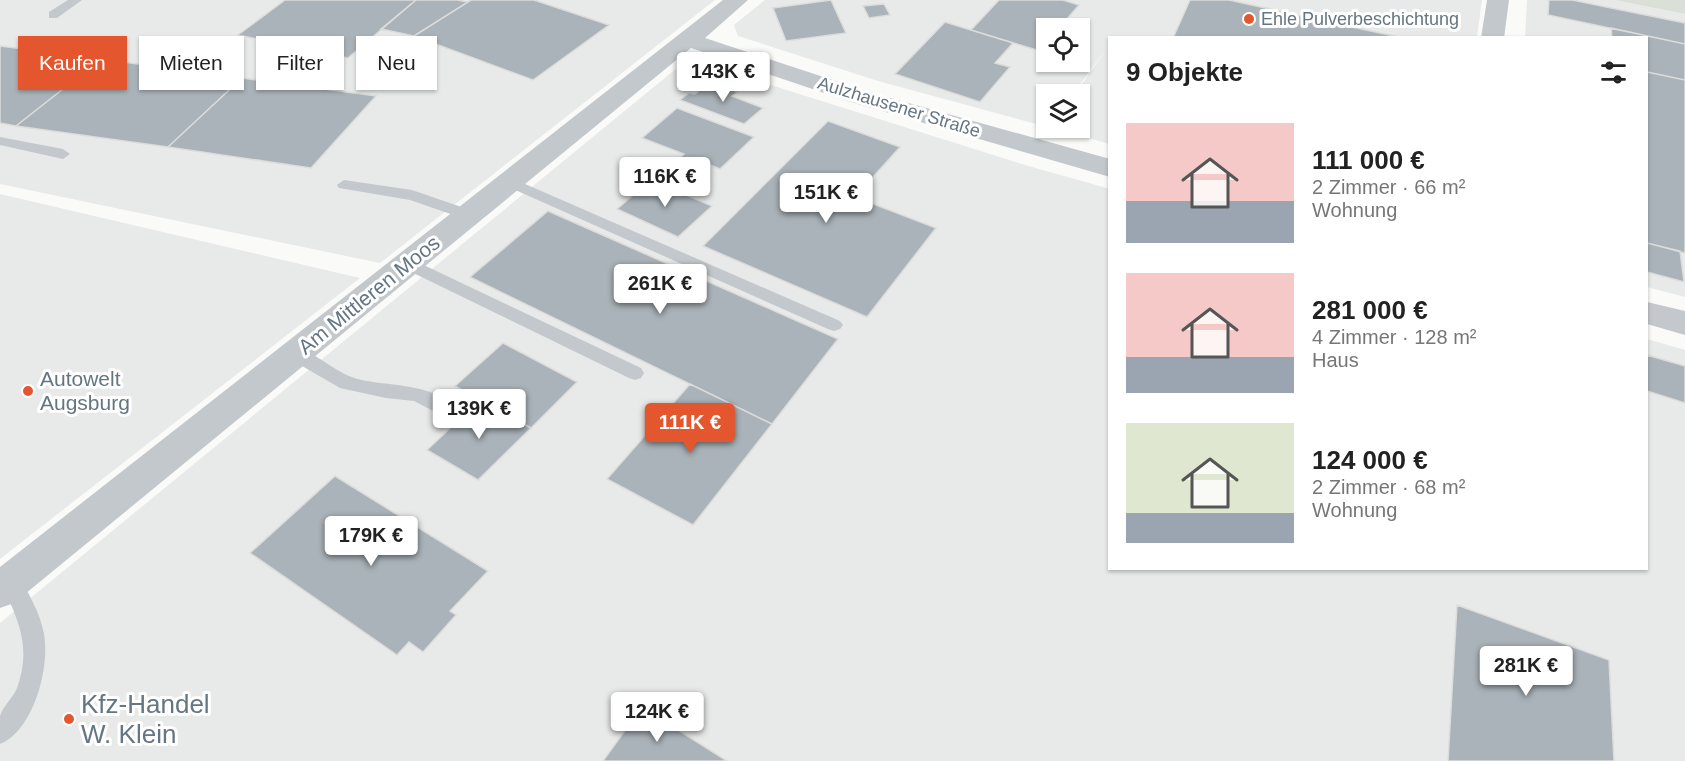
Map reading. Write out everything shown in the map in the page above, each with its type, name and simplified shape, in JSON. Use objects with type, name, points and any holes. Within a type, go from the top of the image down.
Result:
[{"type":"street","name":"Am Mittleren Moos","points":[[5,585],[737,0]]},
{"type":"street","points":[[1492,36],[1498,0]]},
{"type":"street","name":"Aulzhausener Straße","points":[[689,40],[860,97],[1108,167]]},
{"type":"street","points":[[1648,313],[1685,323]]},
{"type":"lane","points":[[53,15],[76,0]]},
{"type":"lane","points":[[0,141],[63,154]]},
{"type":"lane","points":[[509,182],[834,325]]},
{"type":"lane","points":[[344,185],[412,195],[468,215]]},
{"type":"lane","points":[[409,264],[634,374]]},
{"type":"lane","points":[[296,354],[346,383],[386,391],[417,393],[443,409]]},
{"type":"lane","points":[[0,732],[24,698],[35,657],[30,621],[5,585]]},
{"type":"shaded area","points":[[0,0],[715,0],[380,263],[0,184]]},
{"type":"shaded area","points":[[765,0],[1482,0],[1477,36],[1108,36],[1108,46],[1090,71],[1090,18],[1036,18],[1036,72],[1089,72],[1080,84],[1036,84],[1036,124],[878,81],[738,36],[734,25]]},
{"type":"shaded area","points":[[1527,0],[1614,0],[1685,14],[1685,297],[1648,287],[1648,36],[1525,36]]},
{"type":"shaded area","points":[[1614,0],[1685,0],[1685,14]]},
{"type":"shaded area","points":[[1108,46],[1108,143],[1088,138],[1090,138],[1090,84],[1082,84]]},
{"type":"shaded area","points":[[688,59],[1025,165],[1108,188],[1108,570],[1648,570],[1648,339],[1685,350],[1685,761],[0,761],[0,623]]},
{"type":"shaded area","points":[[0,194],[360,278],[0,559]]},
{"type":"building","points":[[285,0],[416,0],[374,36],[356,36],[356,51],[348,58],[344,57],[344,36],[256,36],[256,39],[238,35]]},
{"type":"building","points":[[416,0],[468,2],[414,36],[381,29]]},
{"type":"building","points":[[471,0],[534,0],[609,25],[533,80],[437,45],[437,36],[414,36]]},
{"type":"building","points":[[831,0],[846,33],[786,41],[773,8]]},
{"type":"building","points":[[999,0],[1063,0],[1079,5],[1068,18],[1036,18],[1036,50],[971,30]]},
{"type":"building","name":"Ehle Pulverbeschichtung","points":[[1190,0],[1229,0],[1394,36],[1174,36]]},
{"type":"building","points":[[1549,0],[1572,0],[1685,23],[1685,44],[1648,36],[1548,15]]},
{"type":"building","points":[[884,4],[890,15],[869,18],[863,6]]},
{"type":"building","points":[[945,22],[1013,43],[995,63],[1010,67],[980,102],[895,74]]},
{"type":"building","points":[[1611,28],[1648,36],[1612,36]]},
{"type":"building","points":[[1648,36],[1685,44],[1685,80],[1648,72]]},
{"type":"building","points":[[0,46],[18,48],[18,90],[62,90],[16,126],[0,123]]},
{"type":"building","points":[[127,63],[139,64],[139,90],[229,90],[168,147],[16,126],[62,90],[127,90]]},
{"type":"building","points":[[1648,72],[1685,80],[1685,253],[1648,243]]},
{"type":"building","points":[[244,78],[256,80],[256,90],[331,90],[376,96],[311,168],[168,147],[229,90],[244,90]]},
{"type":"building","points":[[710,82],[738,92],[732,96],[763,108],[744,124],[680,100],[689,93],[695,94]]},
{"type":"building","points":[[677,108],[754,137],[720,169],[701,161],[697,165],[680,158],[684,154],[642,138]]},
{"type":"building","points":[[828,121],[900,147],[855,197],[936,228],[867,317],[703,246]]},
{"type":"building","points":[[651,180],[712,206],[678,237],[617,209]]},
{"type":"building","points":[[548,211],[838,339],[772,424],[470,277]]},
{"type":"building","points":[[1648,243],[1680,251],[1684,282],[1648,272]]},
{"type":"building","points":[[503,343],[577,382],[531,428],[455,386]]},
{"type":"building","points":[[1648,355],[1685,366],[1685,403],[1648,391]]},
{"type":"building","points":[[690,384],[772,424],[693,525],[607,479]]},
{"type":"building","points":[[480,400],[531,428],[478,480],[427,450]]},
{"type":"building","points":[[335,476],[488,571],[450,611],[456,615],[423,652],[409,642],[397,655],[250,553]]},
{"type":"building","points":[[1457,605],[1609,660],[1614,761],[1448,761]]},
{"type":"building","points":[[642,707],[727,761],[603,761]]},
{"type":"place","name":"Ehle Pulverbeschichtung","points":[[1249,19]]},
{"type":"place","name":"Autowelt Augsburg","points":[[28,391]]},
{"type":"place","name":"Kfz-Handel W. Klein","points":[[69,719]]}]
